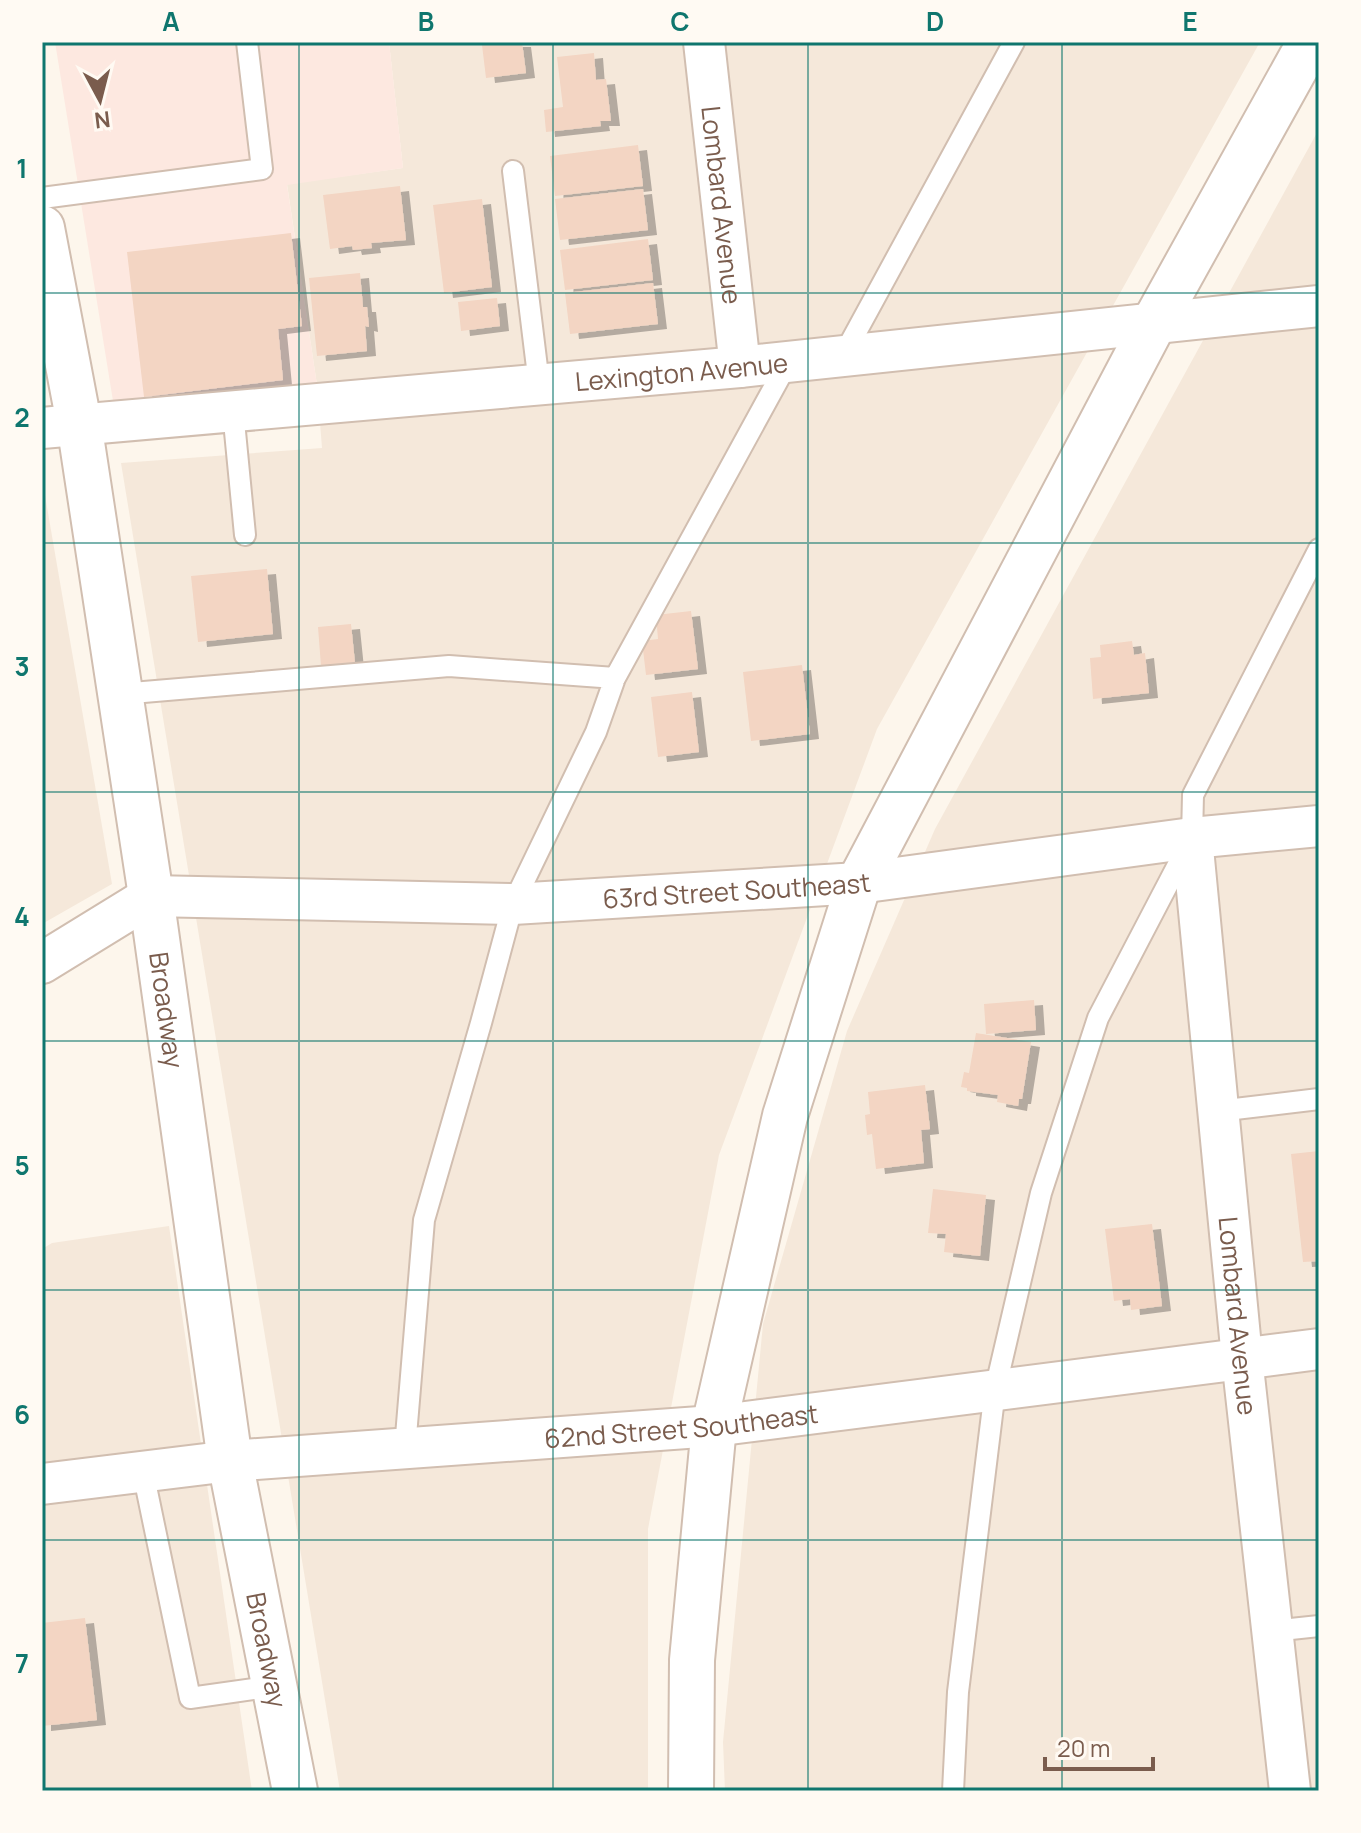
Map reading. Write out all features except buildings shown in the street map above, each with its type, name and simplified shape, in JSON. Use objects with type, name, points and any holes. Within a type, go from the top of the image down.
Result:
[{"type":"street","name":"Lombard Avenue","points":[[704,42],[740,367]]},
{"type":"street","points":[[691,1791],[692,1660],[714,1426],[785,1116],[859,883],[1154,323],[1310,42]]},
{"type":"street","name":"Broadway","points":[[42,228],[60,426],[120,694],[230,1461],[295,1791]]},
{"type":"street","name":"Lexington Avenue","points":[[60,426],[740,367],[1319,306]]},
{"type":"street","name":"63rd Street Southeast","points":[[151,896],[513,904],[859,883],[1192,838],[1319,826]]},
{"type":"street","name":"Lombard Avenue","points":[[1192,838],[1242,1358],[1290,1791]]},
{"type":"street","points":[[42,963],[151,896]]},
{"type":"street","name":"62nd Street Southeast","points":[[42,1484],[230,1461],[714,1426],[1319,1349]]},
{"type":"lane","points":[[42,198],[262,169],[247,42]]},
{"type":"lane","points":[[843,356],[1014,42]]},
{"type":"lane","points":[[513,171],[539,384]]},
{"type":"lane","points":[[405,1448],[424,1220],[513,904],[596,732],[615,678],[788,362]]},
{"type":"lane","points":[[233,411],[245,535]]},
{"type":"lane","points":[[953,1791],[958,1692],[995,1390],[1041,1193],[1098,1018],[1192,838],[1193,795],[1319,549]]},
{"type":"lane","points":[[120,694],[449,666],[615,678]]},
{"type":"lane","points":[[1218,1111],[1319,1099]]},
{"type":"lane","points":[[143,1472],[190,1698],[274,1686]]},
{"type":"lane","points":[[1272,1631],[1319,1626]]},
{"type":"shaded area","points":[[55,42],[389,42],[403,168],[287,185],[317,385],[125,411],[113,401]]},
{"type":"shaded area","points":[[389,42],[1260,42],[877,729],[719,1155],[648,1529],[648,1791],[340,1791],[121,463],[322,448],[317,385],[287,184],[403,168]]},
{"type":"shaded area","points":[[1319,129],[1319,1791],[725,1791],[723,1742],[763,1324],[847,1031],[935,829]]},
{"type":"shaded area","points":[[42,478],[112,884],[42,924]]},
{"type":"shaded area","points":[[169,1226],[252,1791],[42,1791],[42,1249],[52,1243]]}]
